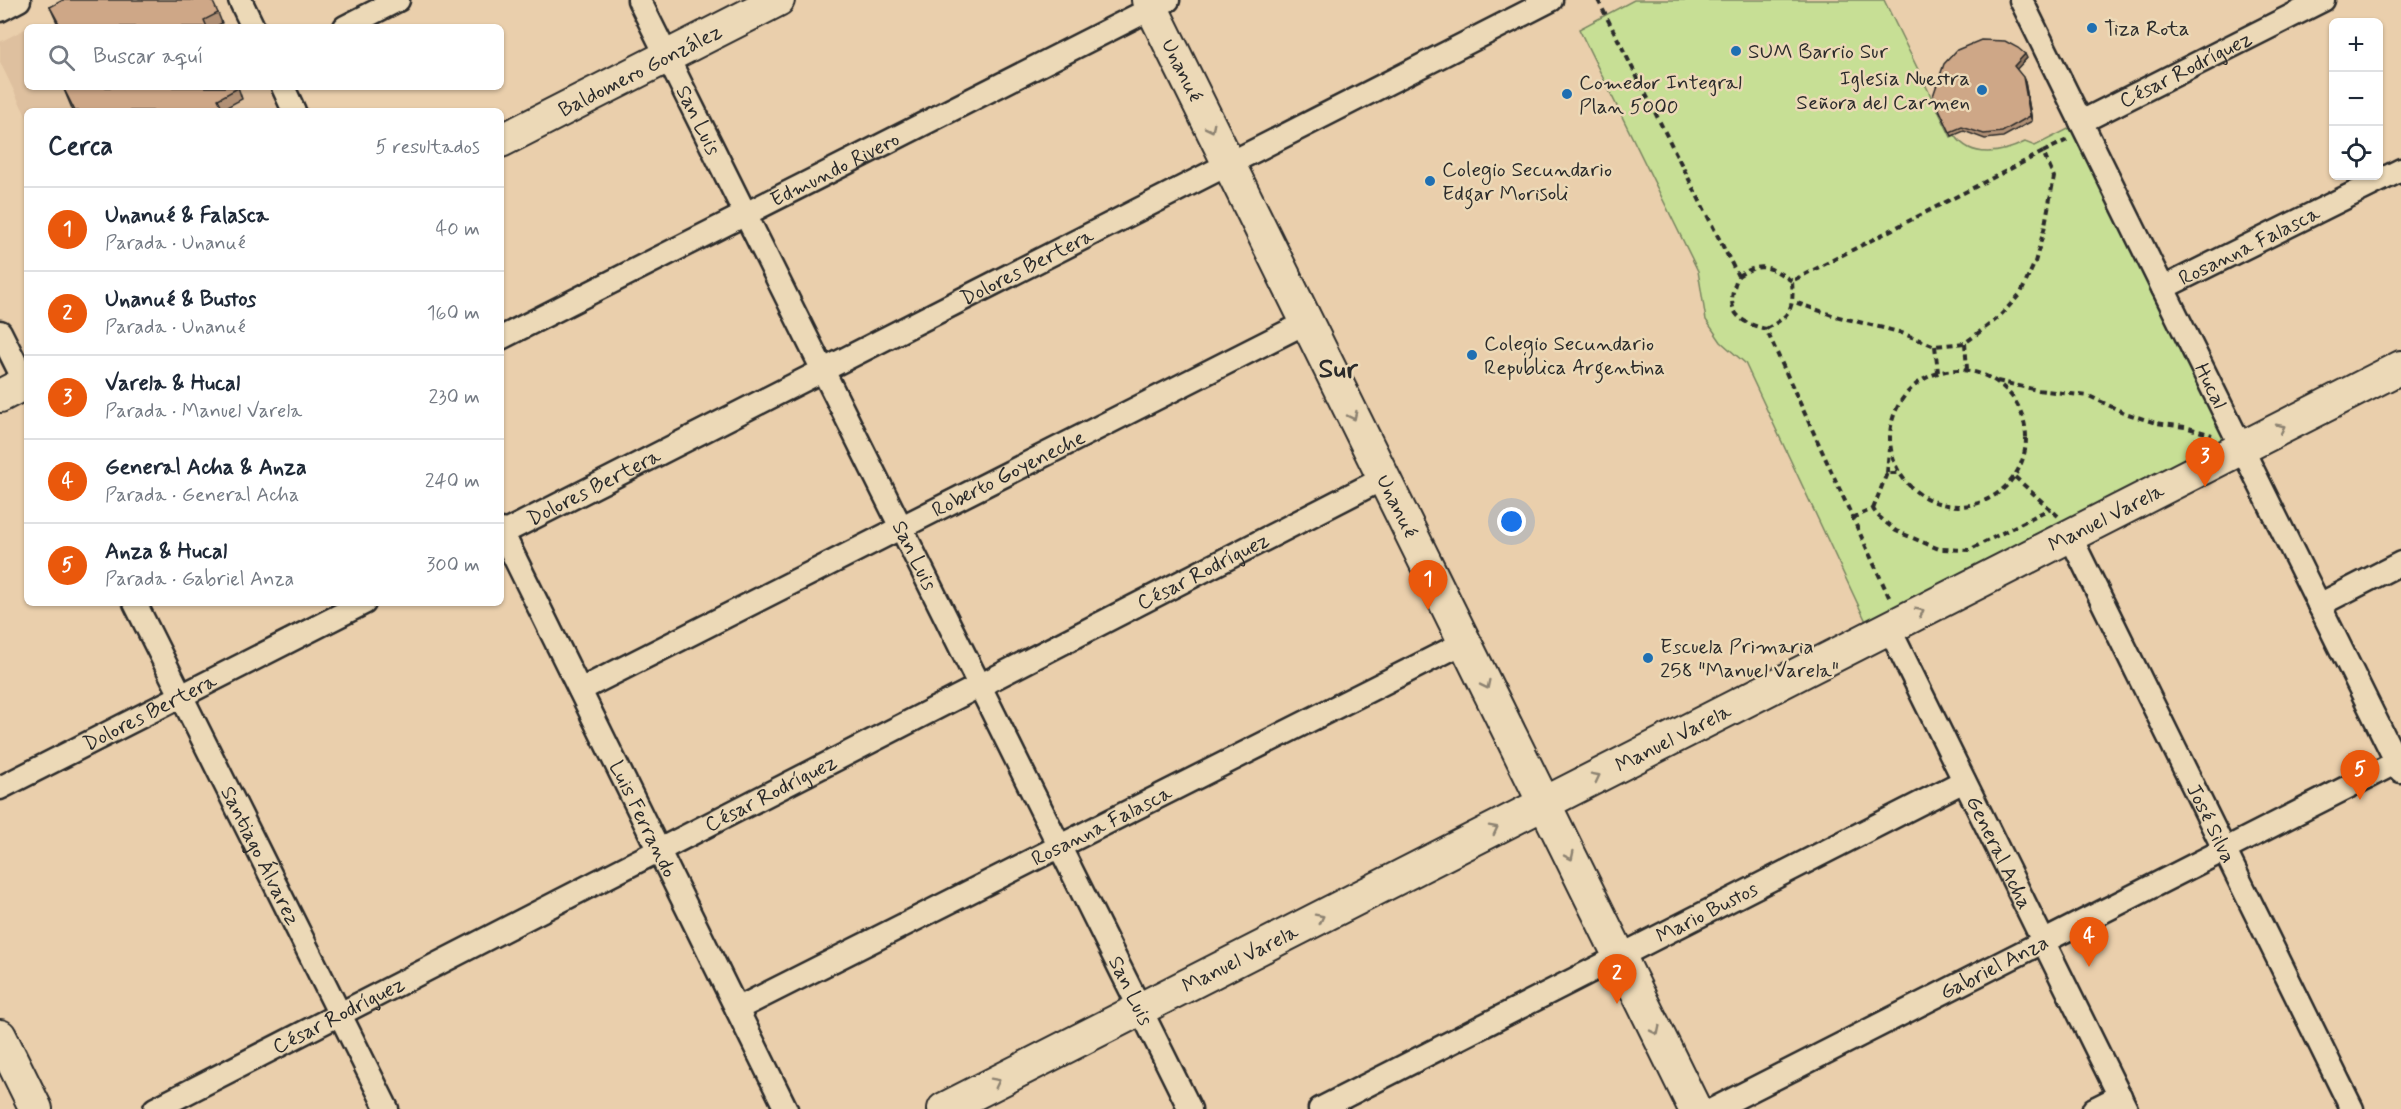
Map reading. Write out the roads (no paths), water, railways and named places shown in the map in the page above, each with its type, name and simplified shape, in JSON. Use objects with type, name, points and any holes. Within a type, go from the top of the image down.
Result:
[{"type":"street","points":[[0,10],[20,0]]},
{"type":"street","points":[[240,0],[252,24]]},
{"type":"street","points":[[351,24],[398,0]]},
{"type":"street","name":"San Luis","points":[[639,0],[1190,1109]]},
{"type":"street","name":"Baldomero González","points":[[504,139],[778,0]]},
{"type":"street","name":"Dolores Bertera","points":[[504,530],[1551,0]]},
{"type":"street","name":"Hucal","points":[[2021,0],[2163,288],[2228,442],[2319,604],[2400,764]]},
{"type":"street","name":"César Rodríguez","points":[[2081,122],[2324,0]]},
{"type":"street","name":"Unanué","points":[[1156,3],[1229,164],[1695,1109]]},
{"type":"street","name":"Edmundo Rivero","points":[[504,336],[1156,3]]},
{"type":"street","points":[[284,90],[293,108]]},
{"type":"street","name":"Rosanna Falasca","points":[[2163,288],[2401,170]]},
{"type":"street","name":"Roberto Goyeneche","points":[[580,690],[1307,322]]},
{"type":"street","points":[[0,332],[20,387]]},
{"type":"street","name":"Manuel Varela","points":[[944,1109],[1544,804],[1890,615],[2070,536],[2228,442],[2401,367]]},
{"type":"street","name":"César Rodríguez","points":[[155,1109],[1384,478]]},
{"type":"street","name":"José Silva","points":[[2070,536],[2352,1109]]},
{"type":"street","name":"Luis Ferrando","points":[[504,538],[786,1109]]},
{"type":"street","points":[[2319,604],[2401,563]]},
{"type":"street","name":"Santiago Álvarez","points":[[136,606],[387,1109]]},
{"type":"street","name":"Dolores Bertera","points":[[0,788],[358,606]]},
{"type":"street","name":"General Acha","points":[[1890,615],[1964,781],[2123,1102]]},
{"type":"street","name":"Rosanna Falasca","points":[[737,1009],[1465,642]]},
{"type":"street","name":"Gabriel Anza","points":[[1714,1109],[2224,849],[2400,764]]},
{"type":"street","name":"Mario Bustos","points":[[1320,1109],[1964,781]]},
{"type":"street","points":[[0,1036],[36,1109]]},
{"type":"street","points":[[2094,1109],[2123,1102]]},
{"type":"place","name":"Tiza Rota","points":[[2092,28]]},
{"type":"place","name":"SUM Barrio Sur","points":[[1736,51]]},
{"type":"place","name":"Iglesia Nuestra Señora del Carmen","points":[[1982,90]]},
{"type":"place","name":"Comedor Integral Plan 5000","points":[[1567,94]]},
{"type":"place","name":"Colegio Secundario Edgar Morisoli","points":[[1430,181]]},
{"type":"place","name":"Colegio Secundario Republica Argentina","points":[[1472,355]]},
{"type":"place","name":"Varela & Hucal","points":[[2205,487]]},
{"type":"place","name":"Unanué & Falasca","points":[[1428,610]]},
{"type":"place","name":"Escuela Primaria 258 \"Manuel Varela\"","points":[[1648,658]]},
{"type":"place","name":"Anza & Hucal","points":[[2360,800]]},
{"type":"place","name":"General Acha & Anza","points":[[2089,967]]},
{"type":"place","name":"Unanué & Bustos","points":[[1617,1004]]},
{"type":"district","name":"Sur","points":[[1338,368]]}]
